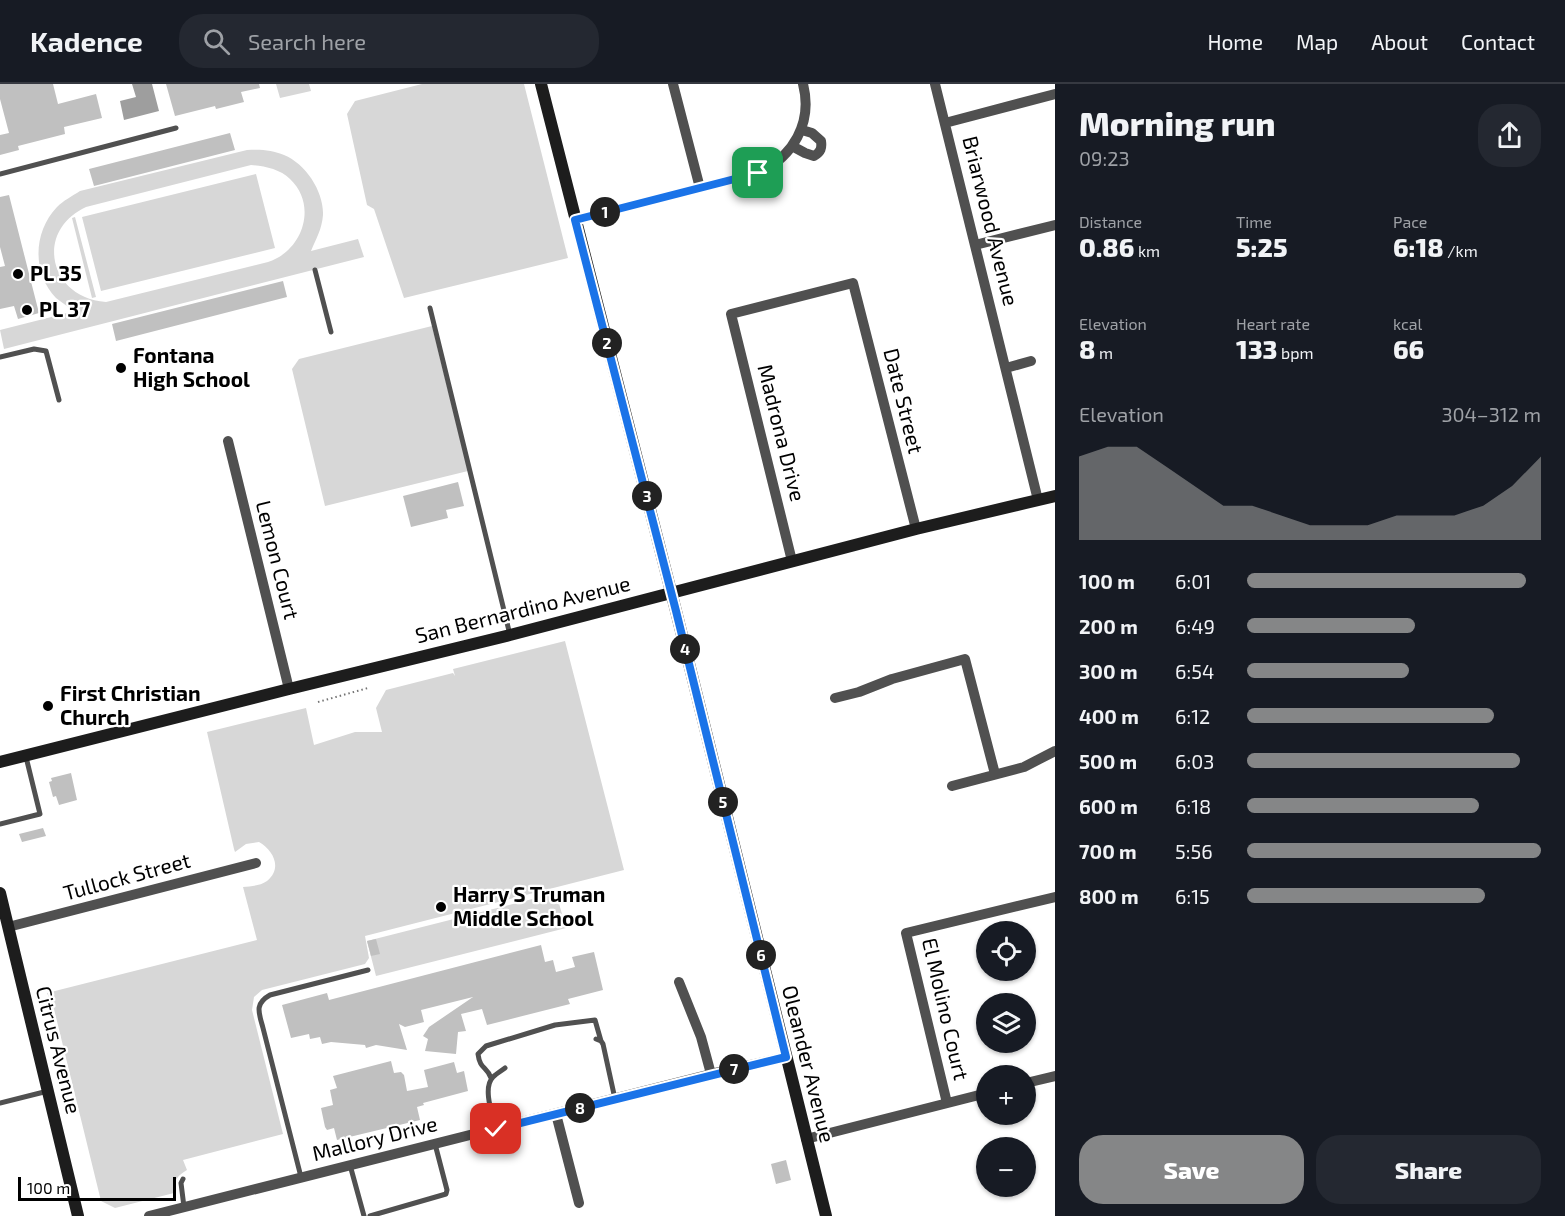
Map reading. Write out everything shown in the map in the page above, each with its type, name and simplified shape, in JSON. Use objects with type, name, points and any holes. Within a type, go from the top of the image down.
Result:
[{"type":"main road","name":"Oleander Avenue","points":[[541,84],[671,592],[826,1216]]},
{"type":"main road","name":"San Bernardino Avenue","points":[[0,762],[1055,496]]},
{"type":"main road","name":"Citrus Avenue","points":[[0,893],[78,1216]]},
{"type":"street","points":[[673,84],[700,188]]},
{"type":"street","name":"Briarwood Avenue","points":[[935,84],[1038,500]]},
{"type":"street","points":[[575,220],[758,173],[772,167],[792,146],[802,130],[806,110],[804,87]]},
{"type":"street","points":[[945,123],[1055,94]]},
{"type":"street","points":[[792,146],[814,156],[819,152],[822,147],[821,141],[812,133],[802,130]]},
{"type":"street","points":[[975,245],[1055,225]]},
{"type":"street","name":"Madrona Drive","points":[[792,561],[731,314],[853,283]]},
{"type":"street","name":"Date Street","points":[[853,283],[916,530]]},
{"type":"street","points":[[1006,368],[1031,362]]},
{"type":"street","name":"Lemon Court","points":[[228,441],[289,689]]},
{"type":"street","points":[[835,698],[859,692],[892,679],[965,659],[995,774]]},
{"type":"street","points":[[952,786],[1024,767],[1055,752]]},
{"type":"street","name":"Tullock Street","points":[[8,927],[256,863]]},
{"type":"street","name":"El Molino Court","points":[[946,1103],[906,933],[1055,897]]},
{"type":"street","points":[[679,982],[701,1037],[711,1074]]},
{"type":"street","name":"Mallory Drive","points":[[149,1216],[185,1212],[350,1165],[786,1057]]},
{"type":"street","points":[[1036,1081],[1055,1076]]},
{"type":"street","points":[[806,1138],[976,1096]]},
{"type":"street","points":[[556,1114],[579,1203]]},
{"type":"lane","points":[[0,174],[176,128]]},
{"type":"lane","points":[[315,270],[331,332]]},
{"type":"lane","points":[[430,308],[510,635]]},
{"type":"lane","points":[[0,357],[34,349],[46,351],[59,400]]},
{"type":"lane","points":[[0,824],[40,814],[26,756]]},
{"type":"lane","points":[[301,1178],[258,1010],[260,1003],[270,995],[368,969]]},
{"type":"lane","points":[[496,1129],[488,1095],[490,1074],[479,1064],[477,1054],[486,1046],[555,1025],[595,1020],[598,1040],[603,1044],[615,1099]]},
{"type":"lane","points":[[491,1078],[505,1068]]},
{"type":"lane","points":[[0,1103],[48,1091]]},
{"type":"lane","points":[[370,1216],[446,1194],[447,1190],[435,1144]]},
{"type":"lane","points":[[350,1165],[364,1216]]},
{"type":"lane","points":[[183,1179],[181,1183],[185,1212]]},
{"type":"path","points":[[318,702],[368,688]]},
{"type":"shaded area","points":[[132,84],[152,84],[159,111],[124,120],[120,101],[136,97]]},
{"type":"shaded area","points":[[276,84],[309,84],[311,91],[280,98]]},
{"type":"shaded area","points":[[422,84],[524,84],[568,258],[404,298],[374,209],[367,205],[347,114],[355,101]]},
{"type":"shaded area","points":[[247,150],[275,152],[300,165],[317,188],[323,206],[323,215],[311,251],[358,239],[364,257],[4,349],[0,330],[75,311],[56,298],[48,288],[39,265],[38,252],[43,228],[49,217],[59,205],[80,191]],"holes":[[[251,165],[282,173],[299,190],[303,201],[305,214],[298,238],[280,256],[268,262],[106,302],[87,298],[72,289],[61,277],[55,262],[54,247],[59,231],[70,218],[86,207]]]},
{"type":"shaded area","points":[[256,174],[275,248],[101,291],[82,217]]},
{"type":"shaded area","points":[[75,217],[96,297],[92,298],[72,218]]},
{"type":"shaded area","points":[[432,326],[468,471],[325,506],[292,369],[299,359]]},
{"type":"shaded area","name":"Harry S Truman Middle School","points":[[565,641],[624,870],[365,936],[369,958],[365,964],[262,990],[254,997],[252,1010],[283,1134],[183,1160],[187,1170],[176,1179],[174,1193],[115,1208],[101,1201],[54,1009],[47,993],[257,940],[243,887],[267,881],[274,871],[274,860],[272,854],[259,842],[246,844],[235,852],[207,732],[306,708],[314,745],[355,732],[382,732],[376,708],[386,690],[453,673],[455,676],[453,669]]},
{"type":"shaded area","points":[[556,893],[566,928],[376,976],[367,941]]},
{"type":"building","points":[[0,84],[53,84],[58,104],[96,94],[102,118],[64,127],[65,134],[18,146],[19,150],[0,155],[0,135],[9,133],[0,99]]},
{"type":"building","points":[[166,84],[259,84],[260,88],[241,92],[244,102],[216,109],[215,106],[175,116]]},
{"type":"building","points":[[230,133],[235,150],[94,186],[89,169]]},
{"type":"building","points":[[9,195],[39,313],[18,319],[14,306],[0,309],[0,267],[5,266],[0,247],[0,197]]},
{"type":"building","points":[[283,281],[287,297],[116,341],[112,324]]},
{"type":"building","points":[[458,482],[464,506],[446,510],[448,518],[411,527],[403,496]]},
{"type":"building","points":[[71,773],[77,800],[59,805],[56,796],[53,797],[49,782],[52,781],[51,778]]},
{"type":"building","points":[[43,828],[46,836],[22,842],[19,834]]},
{"type":"building","points":[[376,939],[380,954],[371,956],[367,941]]},
{"type":"building","points":[[541,945],[545,962],[553,960],[556,972],[575,967],[572,957],[594,952],[603,990],[568,999],[570,1004],[487,1025],[482,1009],[461,1014],[466,1031],[458,1032],[456,1054],[425,1051],[428,1039],[423,1036],[429,1027],[473,997],[421,1010],[424,1022],[405,1027],[399,1024],[407,1050],[376,1045],[366,1048],[365,1045],[331,1042],[322,1044],[320,1037],[310,1039],[309,1034],[291,1038],[282,1005],[327,993],[329,1000]]},
{"type":"building","points":[[391,1061],[394,1073],[401,1072],[404,1075],[407,1091],[428,1087],[424,1070],[454,1062],[457,1073],[464,1071],[468,1091],[423,1103],[424,1105],[417,1107],[420,1120],[337,1140],[334,1128],[327,1130],[325,1127],[321,1108],[333,1105],[330,1090],[337,1088],[333,1076]]},
{"type":"building","points":[[786,1160],[791,1180],[776,1184],[771,1164]]},
{"type":"place","name":"PL 35","points":[[18,274]]},
{"type":"place","name":"PL 37","points":[[27,310]]},
{"type":"place","name":"Fontana High School","points":[[121,368]]},
{"type":"place","name":"First Christian Church","points":[[48,706]]},
{"type":"place","name":"Harry S Truman Middle School","points":[[441,907]]},
{"type":"route","points":[[496,1129],[786,1057],[676,611],[575,220],[758,173]]}]
